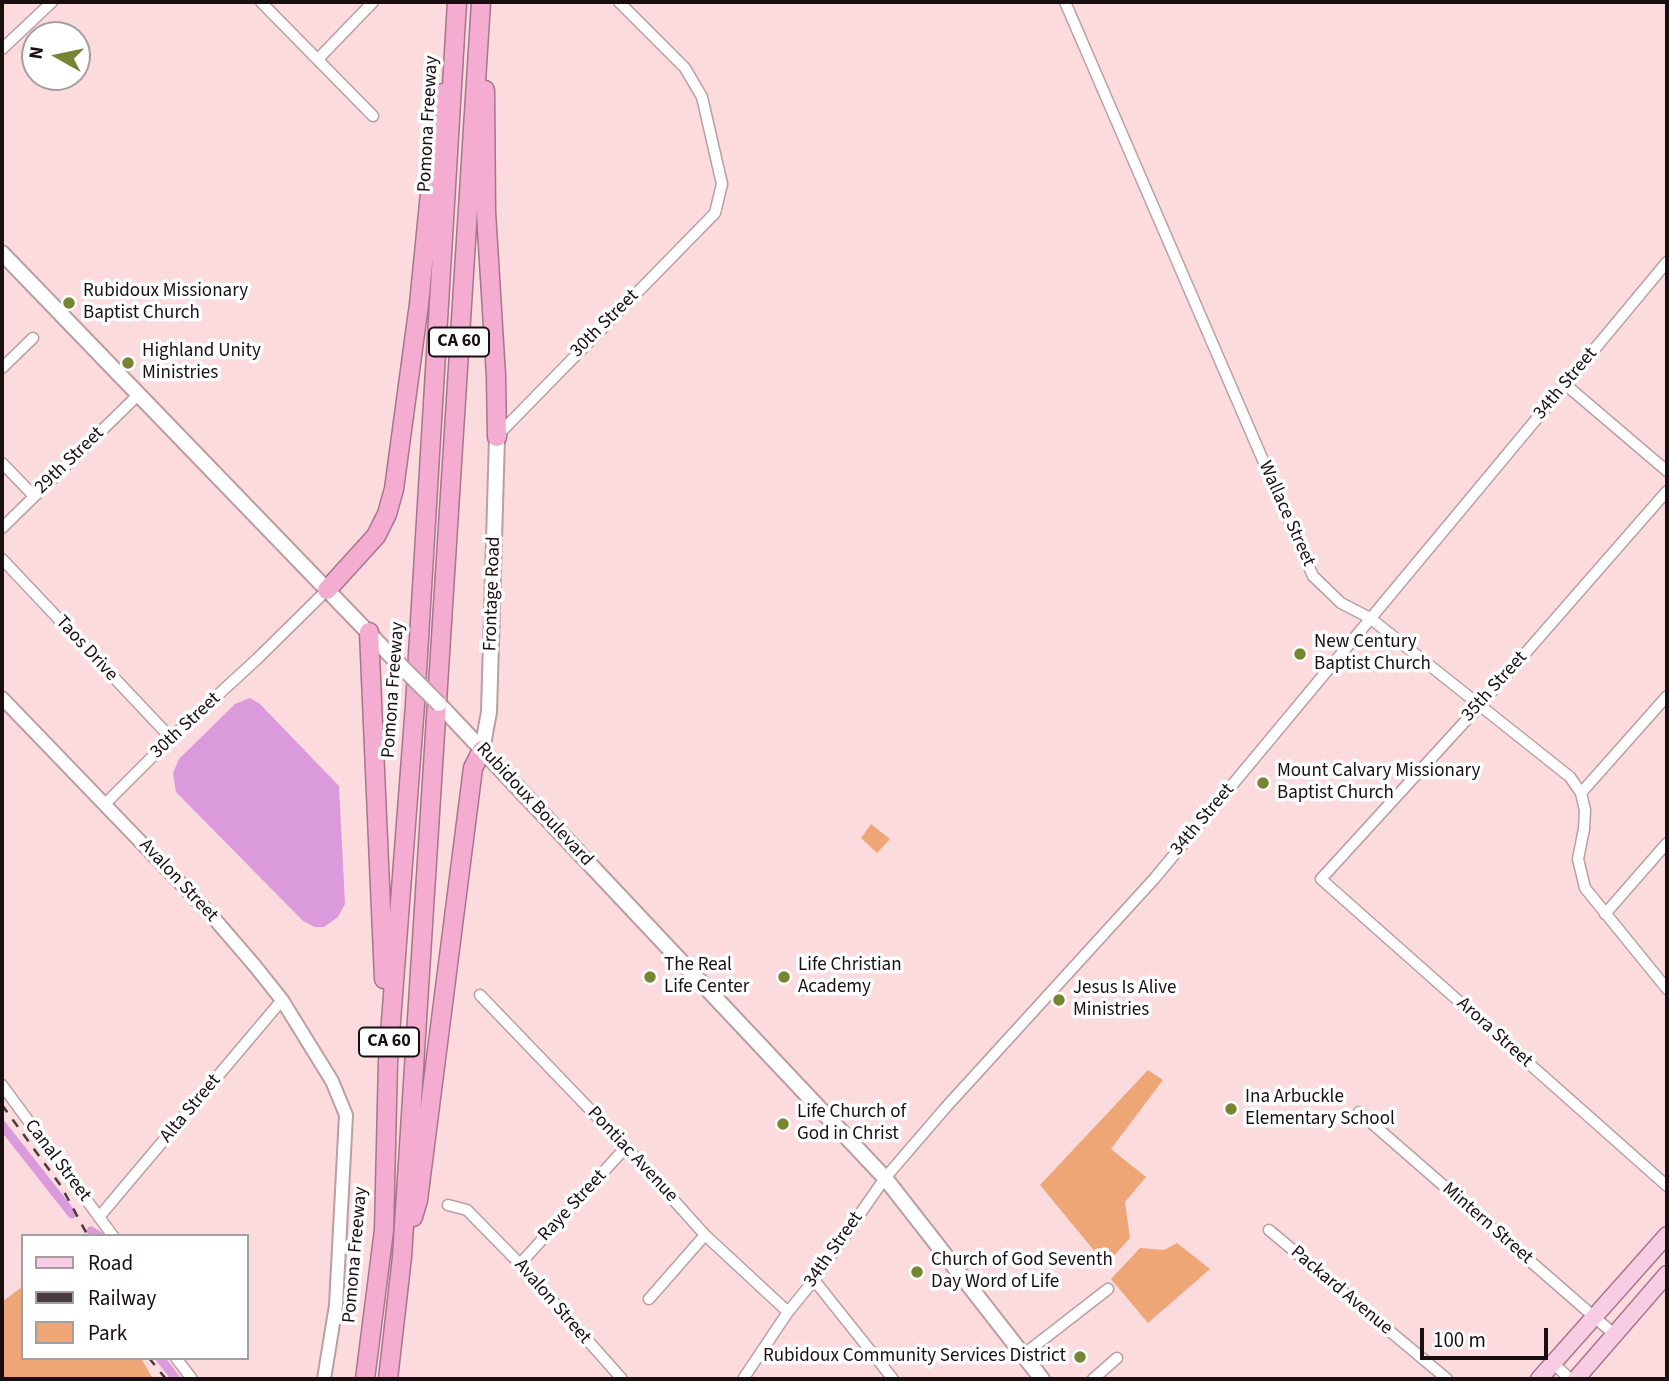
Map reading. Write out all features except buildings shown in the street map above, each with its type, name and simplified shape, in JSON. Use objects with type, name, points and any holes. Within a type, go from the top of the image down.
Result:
[{"type":"highway","name":"Pomona Freeway","points":[[365,1379],[384,1230],[385,1106],[415,705],[457,2]]},
{"type":"highway","points":[[482,2],[486,212],[497,437]]},
{"type":"highway","name":"CA 60","points":[[388,1379],[402,1257],[482,2]]},
{"type":"highway","points":[[327,590],[376,536],[387,514],[394,489],[419,304],[437,123],[454,42]]},
{"type":"highway","points":[[369,632],[384,964],[385,1106]]},
{"type":"highway","points":[[402,1257],[418,1200],[473,768],[482,750]]},
{"type":"main road","name":"Rubidoux Boulevard","points":[[2,253],[462,727],[885,1178],[1042,1379]]},
{"type":"main road","name":"Frontage Road","points":[[482,750],[489,712],[497,437]]},
{"type":"main road","points":[[1539,1379],[1667,1235]]},
{"type":"main road","points":[[1576,1379],[1667,1274]]},
{"type":"street","points":[[2,49],[52,2]]},
{"type":"street","points":[[261,2],[373,116]]},
{"type":"street","points":[[318,59],[373,2]]},
{"type":"street","name":"30th Street","points":[[497,437],[715,213],[722,184],[702,97],[685,68],[618,2]]},
{"type":"street","name":"Wallace Street","points":[[1065,2],[1313,576],[1341,603],[1370,618],[1481,704],[1570,777],[1581,793]]},
{"type":"street","name":"34th Street","points":[[748,1378],[788,1312],[814,1280],[885,1178],[1153,880],[1667,262]]},
{"type":"street","points":[[2,368],[33,338]]},
{"type":"street","points":[[1566,386],[1667,471]]},
{"type":"street","name":"29th Street","points":[[2,528],[139,394]]},
{"type":"street","points":[[2,463],[34,496]]},
{"type":"street","name":"35th Street","points":[[1321,879],[1481,704],[1667,491]]},
{"type":"street","name":"Taos Drive","points":[[2,559],[171,738]]},
{"type":"street","name":"30th Street","points":[[105,804],[327,590]]},
{"type":"street","points":[[1667,696],[1581,793],[1586,820],[1578,859],[1580,877],[1585,888],[1667,989]]},
{"type":"street","name":"Avalon Street","points":[[2,700],[212,916],[282,1000],[332,1081],[346,1115],[336,1305],[324,1379]]},
{"type":"street","points":[[1605,914],[1667,843]]},
{"type":"street","name":"Arora Street","points":[[1321,879],[1667,1186]]},
{"type":"street","name":"Pontiac Avenue","points":[[480,995],[626,1147],[705,1234],[788,1312]]},
{"type":"street","name":"Alta Street","points":[[99,1217],[282,1000]]},
{"type":"street","name":"Canal Street","points":[[2,1085],[112,1234]]},
{"type":"street","name":"Mintern Street","points":[[1359,1112],[1615,1335]]},
{"type":"street","name":"Raye Street","points":[[520,1264],[626,1147]]},
{"type":"street","name":"Avalon Street","points":[[448,1205],[467,1210],[520,1264],[622,1379]]},
{"type":"street","name":"Packard Avenue","points":[[1269,1230],[1447,1379]]},
{"type":"street","points":[[649,1300],[705,1234]]},
{"type":"street","points":[[814,1280],[893,1379]]},
{"type":"street","points":[[1023,1355],[1108,1289]]},
{"type":"street","points":[[1093,1379],[1117,1358]]},
{"type":"street","points":[[178,1360],[192,1379]]},
{"type":"street","points":[[1553,1363],[1570,1379]]},
{"type":"green space","points":[[871,824],[890,839],[877,853],[861,838]]},
{"type":"green space","points":[[1148,1070],[1163,1080],[1111,1149],[1146,1177],[1125,1202],[1130,1238],[1106,1265],[1040,1185]]},
{"type":"green space","points":[[1177,1243],[1210,1269],[1148,1323],[1111,1279],[1140,1248],[1164,1250]]},
{"type":"green space","points":[[21,1288],[21,1360],[142,1360],[153,1379],[2,1379],[2,1302]]},
{"type":"shaded area","points":[[250,698],[260,704],[339,786],[345,904],[338,917],[324,927],[315,927],[303,921],[176,792],[173,773],[179,759],[235,704]]},
{"type":"waterway","points":[[2,1125],[72,1214]]},
{"type":"waterway","points":[[91,1231],[96,1234]]},
{"type":"waterway","points":[[162,1360],[176,1379]]},
{"type":"railway","points":[[2,1105],[61,1186],[87,1234]]},
{"type":"railway","points":[[151,1360],[166,1379]]},
{"type":"place","name":"Rubidoux Missionary Baptist Church","points":[[69,303]]},
{"type":"place","name":"Highland Unity Ministries","points":[[128,363]]},
{"type":"place","name":"New Century Baptist Church","points":[[1300,654]]},
{"type":"place","name":"Mount Calvary Missionary Baptist Church","points":[[1263,783]]},
{"type":"place","name":"The Real Life Center","points":[[650,977]]},
{"type":"place","name":"Life Christian Academy","points":[[784,977]]},
{"type":"place","name":"Jesus Is Alive Ministries","points":[[1059,1000]]},
{"type":"place","name":"Ina Arbuckle Elementary School","points":[[1231,1109]]},
{"type":"place","name":"Life Church of God in Christ","points":[[783,1124]]},
{"type":"place","name":"Church of God Seventh Day Word of Life","points":[[917,1272]]},
{"type":"place","name":"Rubidoux Community Services District","points":[[1080,1357]]}]
